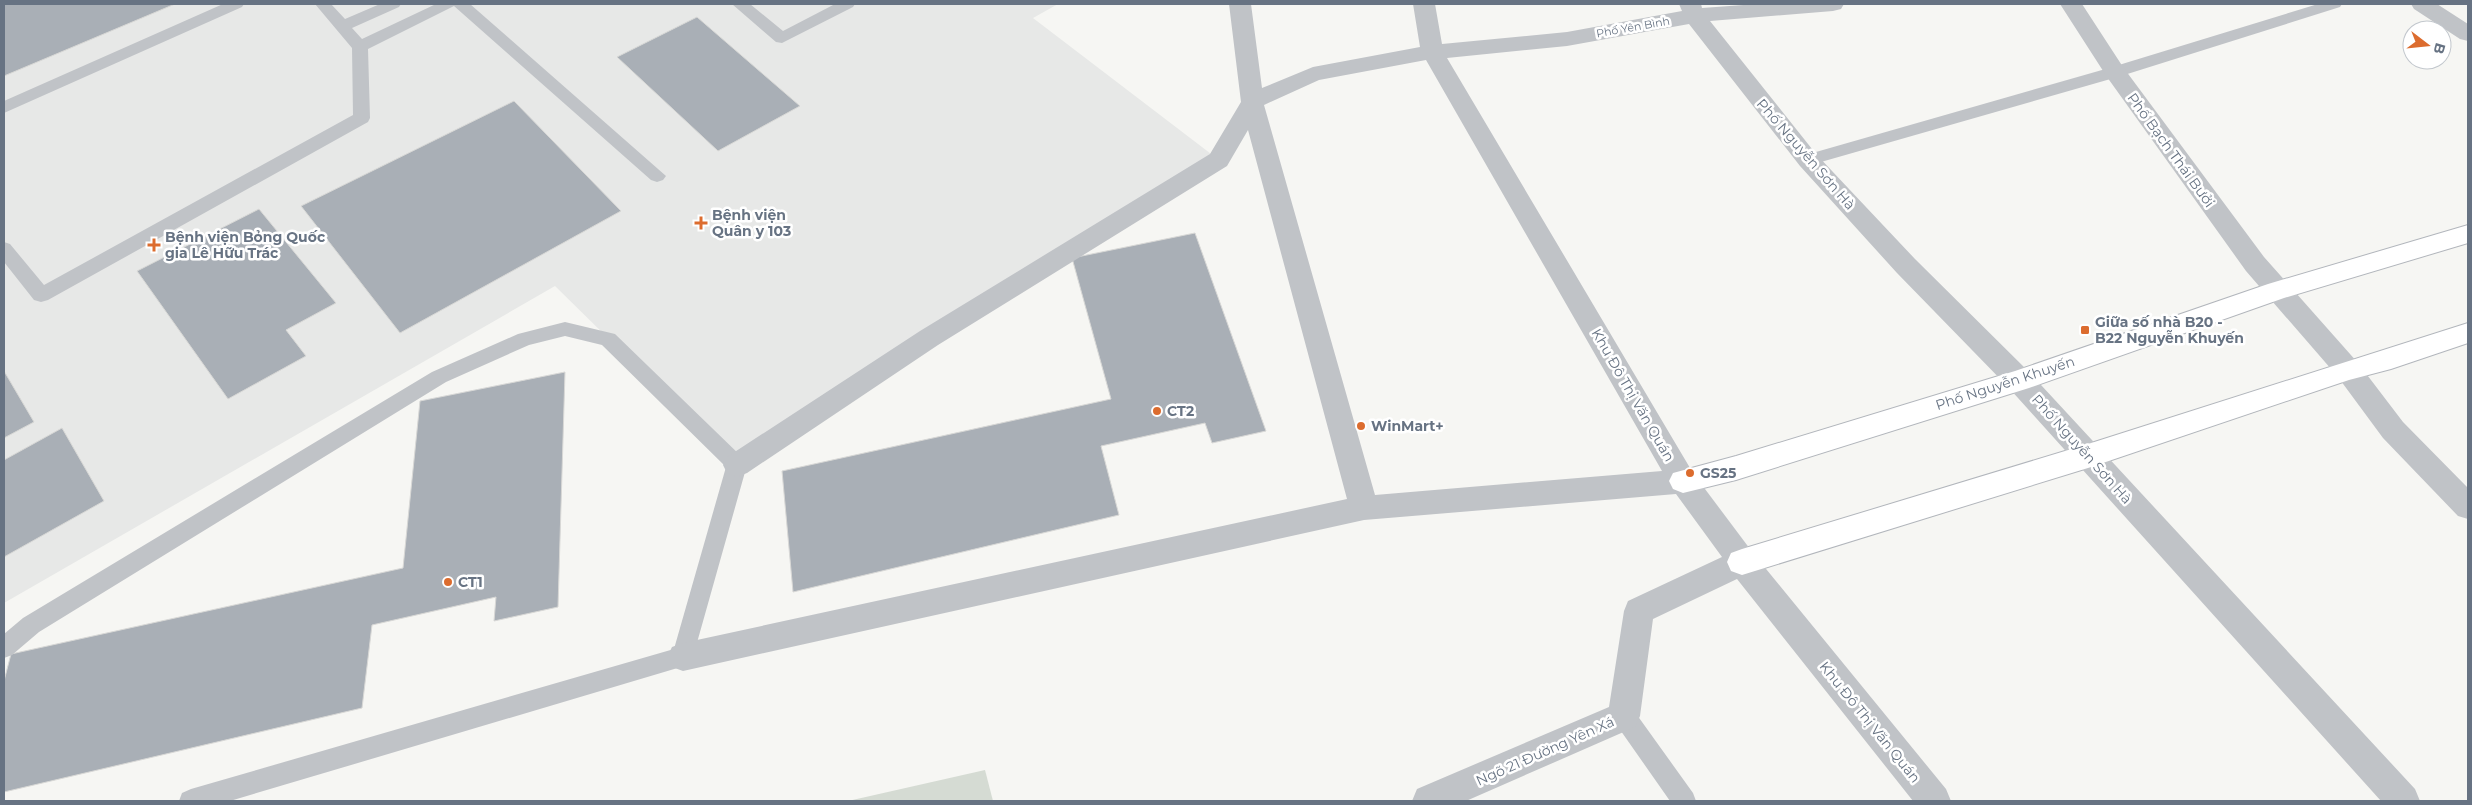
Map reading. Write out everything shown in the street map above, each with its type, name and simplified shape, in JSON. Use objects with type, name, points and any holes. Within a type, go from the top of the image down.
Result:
[{"type":"street","points":[[1240,4],[1252,102],[1364,508]]},
{"type":"street","name":"Khu Đô Thị Văn Quán","points":[[1424,4],[1432,52],[1683,481],[1742,562],[1934,801]]},
{"type":"street","name":"Phố Yên Bình","points":[[1252,102],[1313,74],[1432,52],[1567,39],[1692,10],[1833,4]]},
{"type":"street","name":"Phố Bạch Thái Bưởi","points":[[2071,4],[2114,72],[2255,264],[2348,370],[2393,430],[2468,507]]},
{"type":"street","points":[[2422,4],[2468,34]]},
{"type":"street","name":"Phố Nguyễn Sơn Hà","points":[[1692,10],[1808,160],[1906,266],[2019,380],[2403,801]]},
{"type":"street","points":[[737,464],[929,338],[1219,160],[1252,102]]},
{"type":"street","name":"Phố Nguyễn Khuyến","points":[[1683,481],[1736,468],[2019,380],[2277,291],[2468,234]]},
{"type":"street","points":[[1742,562],[2088,456],[2348,370],[2391,359],[2468,334]]},
{"type":"street","points":[[683,657],[1364,508],[1683,481]]},
{"type":"street","name":"Ngõ 21 Đường Yên Xá","points":[[1429,801],[1624,716],[1639,611],[1742,562]]},
{"type":"lane","points":[[4,107],[236,4]]},
{"type":"lane","points":[[4,249],[40,295],[362,118],[360,47],[323,4]]},
{"type":"lane","points":[[343,26],[394,4]]},
{"type":"lane","points":[[360,47],[448,4]]},
{"type":"lane","points":[[461,4],[657,176]]},
{"type":"lane","points":[[740,4],[782,38],[847,4]]},
{"type":"lane","points":[[1808,160],[2114,72],[2334,4]]},
{"type":"lane","points":[[4,648],[31,625],[439,377],[525,339],[565,329],[608,339],[737,464],[683,657],[191,801]]},
{"type":"lane","points":[[1624,716],[1684,801]]},
{"type":"shaded area","name":"Bệnh viện Quân y 103","points":[[4,4],[1058,4],[1033,18],[1219,160],[737,465],[555,286],[4,603]]},
{"type":"shaded area","points":[[985,770],[993,801],[848,801]]},
{"type":"building","points":[[4,4],[175,4],[4,76]]},
{"type":"building","points":[[697,17],[800,106],[718,151],[617,57]]},
{"type":"building","points":[[514,101],[621,211],[400,333],[301,206]]},
{"type":"building","points":[[259,209],[336,303],[286,330],[306,356],[228,399],[137,271]]},
{"type":"building","name":"CT2","points":[[1195,233],[1266,431],[1212,443],[1205,423],[1101,446],[1119,515],[793,592],[782,471],[1111,399],[1072,258]]},
{"type":"building","points":[[4,371],[34,422],[4,438]]},
{"type":"building","name":"CT1","points":[[565,372],[558,607],[494,621],[496,597],[372,625],[362,708],[4,792],[4,681],[11,654],[403,568],[420,401]]},
{"type":"building","points":[[62,428],[104,501],[4,557],[4,460]]},
{"type":"place","name":"Bệnh viện Quân y 103","points":[[701,223]]},
{"type":"place","name":"Bệnh viện Bỏng Quốc gia Lê Hữu Trác","points":[[154,245]]},
{"type":"place","name":"Giữa số nhà B20 - B22 Nguyễn Khuyến","points":[[2085,330]]},
{"type":"place","name":"CT2","points":[[1157,411]]},
{"type":"place","name":"WinMart+","points":[[1361,426]]},
{"type":"place","name":"GS25","points":[[1690,473]]},
{"type":"place","name":"CT1","points":[[448,582]]}]
